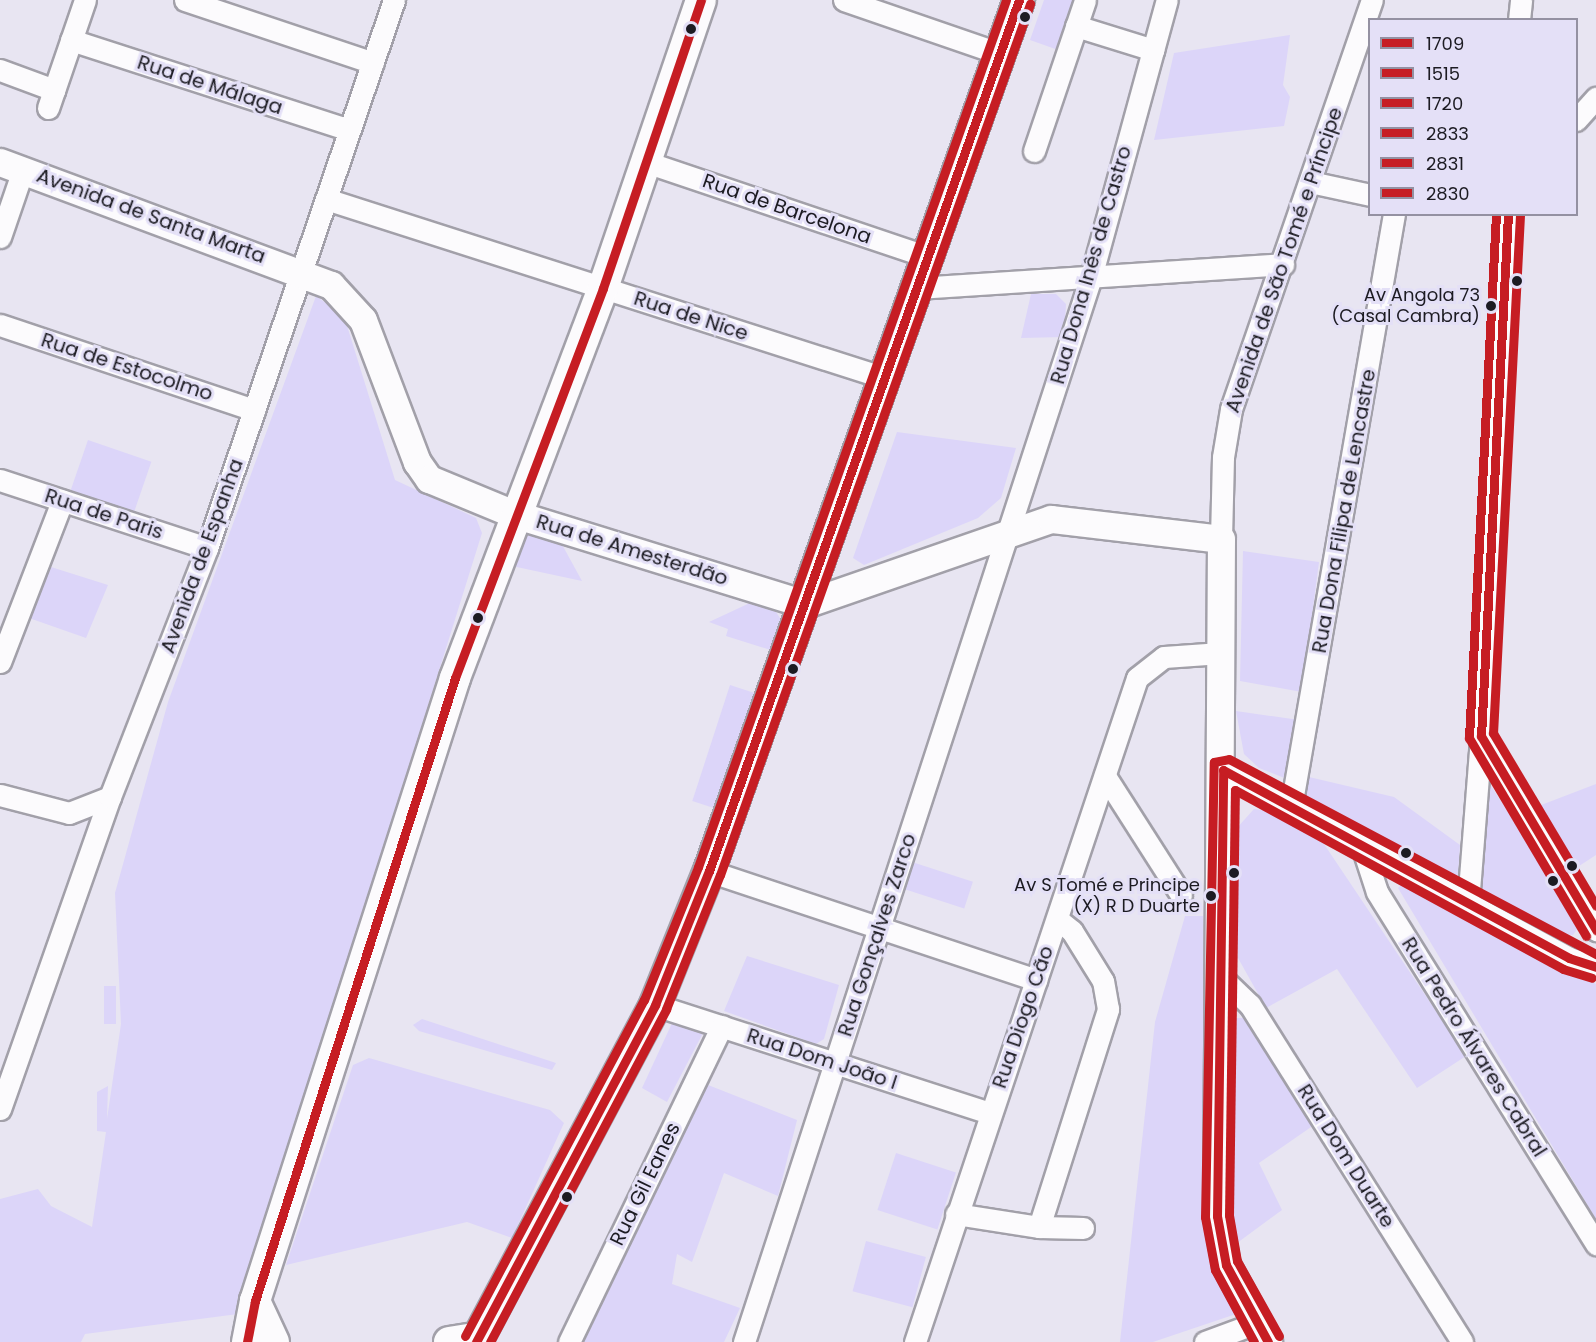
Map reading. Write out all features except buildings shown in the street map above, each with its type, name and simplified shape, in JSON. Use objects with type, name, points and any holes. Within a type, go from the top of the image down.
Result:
[{"type":"main road","points":[[247,1342],[255,1301],[454,678],[514,514],[603,288],[701,0]]},
{"type":"main road","points":[[449,1342],[477,1340],[655,1005],[709,871],[1018,0]]},
{"type":"main road","points":[[255,1301],[274,1342]]},
{"type":"street","points":[[0,70],[51,99],[85,0]]},
{"type":"street","points":[[185,0],[373,63]]},
{"type":"street","name":"Avenida de Espanha","points":[[0,1109],[110,797],[207,548],[394,0]]},
{"type":"street","points":[[844,0],[1000,54]]},
{"type":"street","points":[[1034,151],[1085,0]]},
{"type":"street","name":"Rua Dona Inês de Castro","points":[[1012,528],[1091,277],[1167,0]]},
{"type":"street","name":"Avenida de São Tomé e Príncipe","points":[[1262,1333],[1227,1265],[1217,1216],[1223,770],[1221,539],[1223,458],[1231,409],[1372,0]]},
{"type":"street","points":[[1520,18],[1521,0]]},
{"type":"street","points":[[1076,26],[1153,50]]},
{"type":"street","name":"Rua de Málaga","points":[[71,40],[349,130]]},
{"type":"street","points":[[1578,118],[1596,98]]},
{"type":"street","name":"Rua de Barcelona","points":[[646,162],[928,257]]},
{"type":"street","points":[[0,237],[12,166]]},
{"type":"street","name":"Avenida de Santa Marta","points":[[12,166],[301,271]]},
{"type":"street","points":[[1310,182],[1368,195]]},
{"type":"street","name":"Rua de Nice","points":[[326,199],[885,378]]},
{"type":"street","name":"Rua Dona Filipa de Lencastre","points":[[1291,807],[1394,216]]},
{"type":"street","points":[[1467,903],[1481,736],[1508,216]]},
{"type":"street","points":[[916,288],[1282,264]]},
{"type":"street","name":"Rua de Amesterdão","points":[[301,271],[331,285],[363,320],[429,479],[514,514],[805,604]]},
{"type":"street","name":"Rua de Estocolmo","points":[[0,325],[254,410]]},
{"type":"street","name":"Rua de Paris","points":[[0,480],[207,548]]},
{"type":"street","points":[[0,662],[62,501]]},
{"type":"street","points":[[805,604],[1012,528],[1050,519],[1221,539]]},
{"type":"street","name":"Rua Gonçalves Zarco","points":[[744,1342],[1012,528]]},
{"type":"street","name":"Rua Diogo Cão","points":[[915,1342],[989,1113],[1057,919],[1137,678],[1150,663],[1221,653]]},
{"type":"street","points":[[1481,736],[1596,930]]},
{"type":"street","points":[[1223,770],[1569,958],[1596,967]]},
{"type":"street","points":[[1104,776],[1181,895]]},
{"type":"street","points":[[0,795],[69,813],[110,797]]},
{"type":"street","name":"Rua Pedro Álvares Cabral","points":[[1362,846],[1377,892],[1596,1244]]},
{"type":"street","points":[[709,871],[1036,980]]},
{"type":"street","points":[[1039,1227],[1108,1009],[1103,981],[1072,931],[1057,919]]},
{"type":"street","name":"Rua Dom Duarte","points":[[1221,977],[1250,1005],[1462,1342]]},
{"type":"street","name":"Rua Dom João I","points":[[655,1005],[989,1113]]},
{"type":"street","name":"Rua Gil Eanes","points":[[569,1342],[722,1026]]},
{"type":"street","points":[[956,1214],[1039,1227],[1083,1228]]},
{"type":"street","points":[[1205,1342],[1262,1333]]},
{"type":"shaded area","points":[[1044,0],[1079,0],[1061,51],[1030,40]]},
{"type":"shaded area","points":[[1290,35],[1283,85],[1290,97],[1284,126],[1154,140],[1174,53]]},
{"type":"shaded area","points":[[1031,294],[1056,294],[1066,304],[1064,337],[1021,338]]},
{"type":"shaded area","points":[[316,296],[344,316],[395,480],[476,518],[482,533],[238,1314],[85,1334],[81,1342],[0,1342],[0,1199],[38,1189],[51,1206],[92,1227],[106,1132],[97,1131],[97,1092],[108,1086],[107,1119],[121,1024],[115,893],[168,702]]},
{"type":"shaded area","points":[[897,432],[1016,448],[1001,498],[978,518],[864,565],[853,558]]},
{"type":"shaded area","points":[[88,440],[151,462],[134,513],[70,491]]},
{"type":"shaded area","points":[[533,532],[559,539],[582,581],[512,566],[523,536]]},
{"type":"shaded area","points":[[1243,551],[1319,562],[1302,692],[1240,681]]},
{"type":"shaded area","points":[[51,567],[108,585],[86,638],[29,618]]},
{"type":"shaded area","points":[[752,602],[776,612],[782,621],[774,651],[726,636],[728,629],[709,622]]},
{"type":"shaded area","points":[[730,685],[758,694],[720,810],[692,801]]},
{"type":"shaded area","points":[[1236,711],[1299,720],[1287,779],[1259,768],[1244,754]]},
{"type":"shaded area","points":[[1309,777],[1394,797],[1460,845],[1458,877],[1304,795]]},
{"type":"shaded area","points":[[1486,778],[1580,925],[1573,935],[1560,934],[1474,886]]},
{"type":"shaded area","points":[[1596,784],[1596,855],[1576,868],[1536,807]]},
{"type":"shaded area","points":[[1254,809],[1270,811],[1324,844],[1466,1056],[1417,1088],[1337,969],[1266,1008],[1238,958],[1236,829]]},
{"type":"shaded area","points":[[912,862],[973,882],[964,908],[903,889]]},
{"type":"shaded area","points":[[1405,881],[1596,984],[1596,1219],[1398,888]]},
{"type":"shaded area","points":[[1185,916],[1203,916],[1204,1221],[1209,1248],[1239,1313],[1153,1342],[1120,1342],[1155,1022]]},
{"type":"shaded area","points":[[747,956],[839,985],[824,1039],[816,1044],[724,1011]]},
{"type":"shaded area","points":[[104,986],[116,986],[116,1024],[104,1024]]},
{"type":"shaded area","points":[[1234,1018],[1246,1018],[1314,1125],[1259,1163],[1282,1210],[1233,1246]]},
{"type":"shaded area","points":[[422,1019],[556,1063],[552,1070],[419,1031],[413,1025]]},
{"type":"shaded area","points":[[673,1021],[703,1033],[667,1102],[642,1088]]},
{"type":"shaded area","points":[[369,1058],[550,1110],[564,1123],[512,1238],[467,1222],[286,1265],[353,1065]]},
{"type":"shaded area","points":[[703,1083],[797,1120],[778,1196],[724,1173],[692,1262],[677,1254],[672,1284],[740,1308],[724,1342],[581,1342]]},
{"type":"shaded area","points":[[896,1153],[956,1172],[937,1230],[877,1210]]},
{"type":"shaded area","points":[[866,1241],[926,1257],[912,1307],[853,1291]]},
{"type":"transit line","name":"1709","points":[[247,1342],[255,1301],[455,678],[603,288],[701,0]]},
{"type":"transit line","name":"1720","points":[[465,1336],[644,1000],[698,867],[1006,0]]},
{"type":"transit line","name":"1709","points":[[476,1342],[655,1005],[709,871],[1019,0]]},
{"type":"transit line","name":"1515","points":[[490,1342],[666,1009],[720,875],[1030,4]]},
{"type":"transit line","name":"2831","points":[[1496,216],[1469,738],[1586,936]]},
{"type":"transit line","name":"2833","points":[[1508,216],[1481,736],[1596,930]]},
{"type":"transit line","name":"2830","points":[[1520,216],[1493,733],[1596,906]]},
{"type":"transit line","name":"2830","points":[[1254,1342],[1215,1270],[1205,1217],[1214,762],[1229,759],[1596,954]]},
{"type":"transit line","name":"2833","points":[[1268,1342],[1226,1265],[1217,1216],[1223,770],[1569,958],[1596,967]]},
{"type":"transit line","name":"2831","points":[[1279,1336],[1237,1261],[1229,1215],[1235,790],[1563,969],[1592,978]]},
{"type":"place","name":"Av Angola 73 (Casal Cambra)","points":[[1491,306]]},
{"type":"place","name":"Av S Tomé e Principe (X) R D Duarte","points":[[1211,896]]}]
